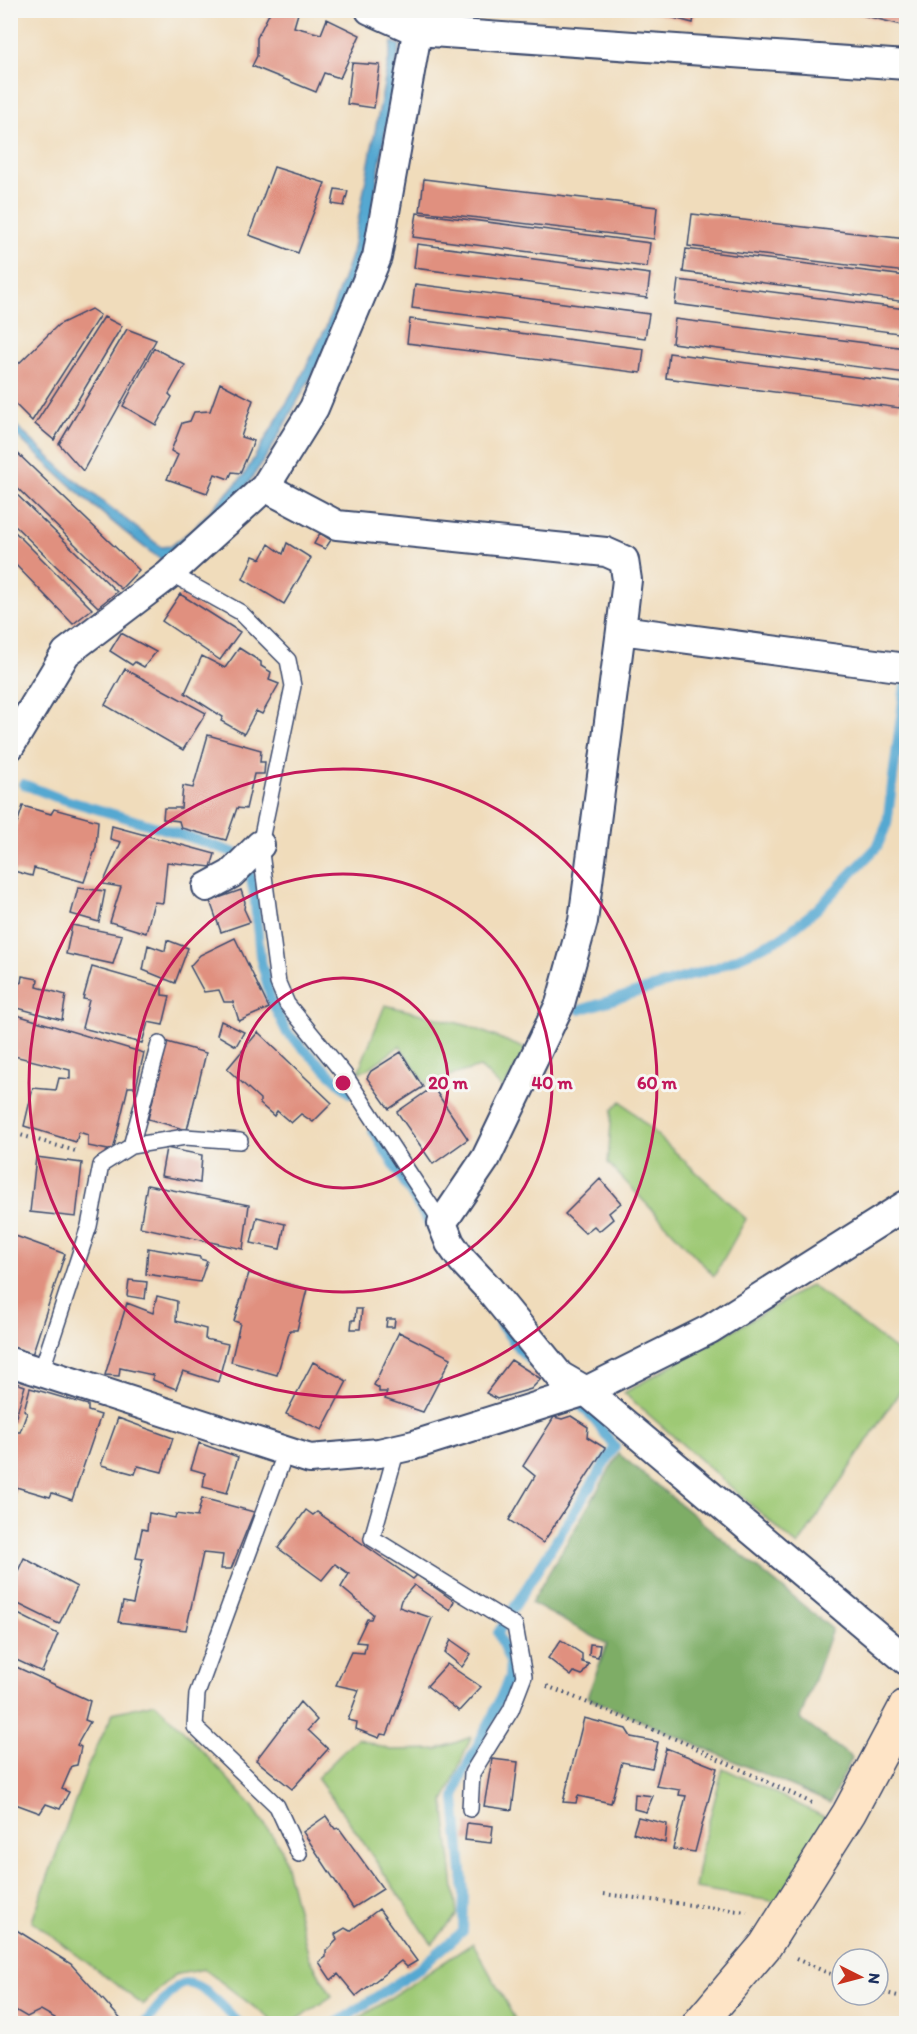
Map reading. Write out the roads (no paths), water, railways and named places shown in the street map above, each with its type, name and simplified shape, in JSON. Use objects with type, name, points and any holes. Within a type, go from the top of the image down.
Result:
[{"type":"street","points":[[370,10],[419,21],[906,65]]},
{"type":"street","points":[[10,746],[66,653],[170,573],[265,487],[314,408],[377,258],[419,21]]},
{"type":"street","points":[[265,487],[337,525],[606,552],[624,560],[627,580],[583,921],[560,1004],[486,1158],[442,1223],[450,1243],[462,1260],[489,1289],[560,1376],[586,1391],[906,1660]]},
{"type":"street","points":[[621,630],[906,669]]},
{"type":"street","points":[[207,886],[231,874],[260,844]]},
{"type":"street","points":[[10,1362],[310,1459],[380,1453],[586,1391],[710,1329],[906,1205]]},
{"type":"street","points":[[699,2024],[765,1946],[845,1819],[906,1706]]},
{"type":"lane","points":[[170,573],[240,612],[288,660],[293,686],[260,844],[278,983],[287,1004],[344,1074],[442,1223]]},
{"type":"lane","points":[[130,1146],[159,1044]]},
{"type":"lane","points":[[41,1372],[89,1226],[100,1165],[130,1146],[184,1137],[240,1141]]},
{"type":"lane","points":[[397,1449],[372,1538],[515,1626],[524,1676],[511,1710],[472,1773],[470,1809]]},
{"type":"lane","points":[[286,1451],[197,1694],[195,1727],[277,1806],[299,1854]]},
{"type":"water","points":[[392,42],[400,45],[370,223],[349,288],[324,353],[271,449],[240,496],[164,562],[104,515],[48,465],[11,430],[10,420],[64,471],[161,547],[171,546],[194,528],[244,475],[295,389],[326,327],[352,253]]},
{"type":"waterway","points":[[580,1010],[718,967],[781,938],[816,910],[877,847],[887,824],[906,677]]},
{"type":"waterway","points":[[23,784],[56,797],[174,832],[235,853],[248,866],[254,894],[260,956],[271,1000],[287,1033],[351,1094]]},
{"type":"waterway","points":[[373,1131],[435,1233]]},
{"type":"waterway","points":[[500,1324],[532,1362]]},
{"type":"waterway","points":[[334,2024],[420,1968],[463,1931],[464,1893],[455,1798],[460,1779],[492,1717],[509,1677],[510,1663],[498,1633],[615,1447],[588,1412],[573,1399]]},
{"type":"waterway","points":[[144,2024],[172,1992],[180,1985],[187,1983],[195,1985],[212,1996],[240,2024]]}]
